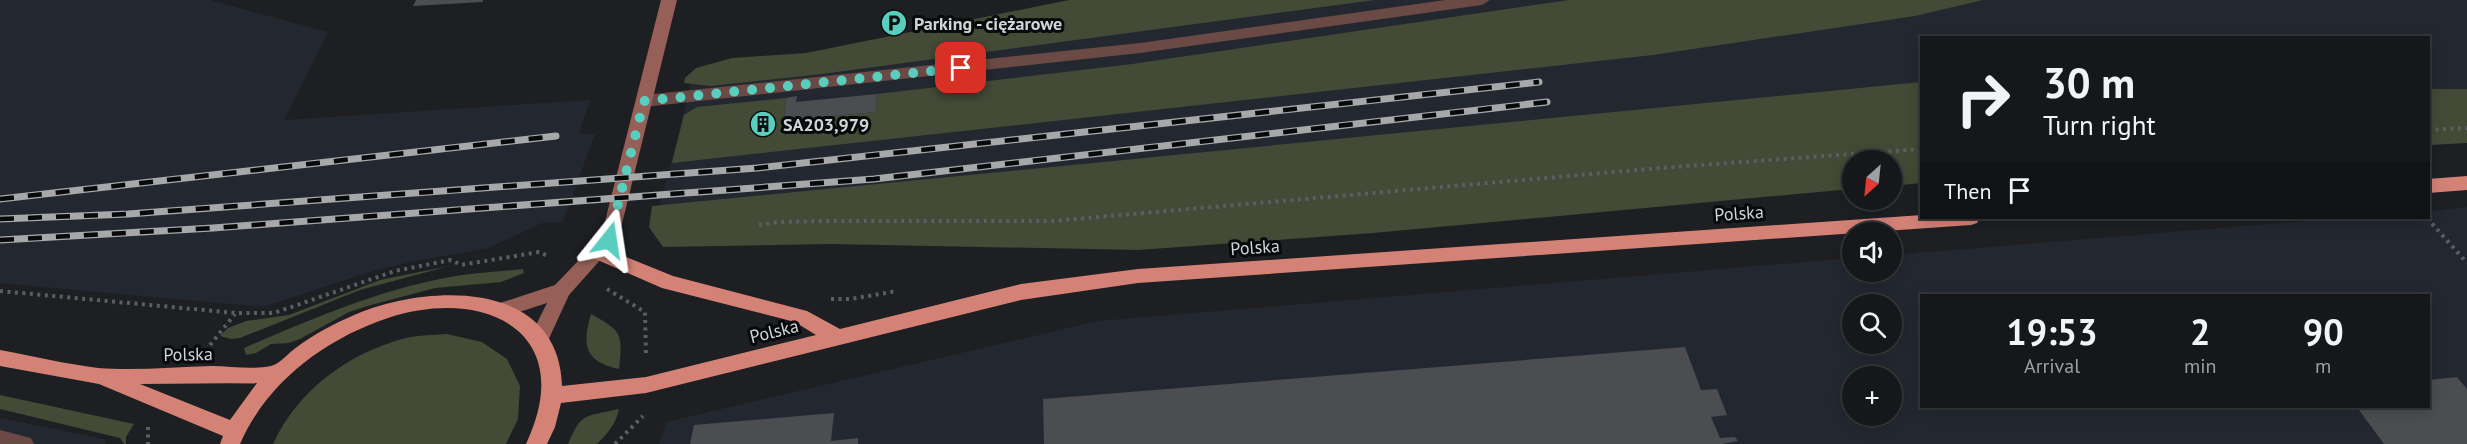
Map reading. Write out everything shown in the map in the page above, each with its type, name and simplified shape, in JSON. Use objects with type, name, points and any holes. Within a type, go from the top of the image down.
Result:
[{"type":"highway","points":[[2430,186],[2467,183]]},
{"type":"highway","name":"Polska","points":[[552,396],[646,385],[1021,292],[1138,276],[1957,219]]},
{"type":"highway","points":[[599,253],[669,283],[800,316],[837,337]]},
{"type":"highway","points":[[232,437],[253,401],[278,374],[320,341],[367,317],[415,304],[461,301],[501,309],[522,322],[539,339],[549,357],[553,376],[552,396],[547,418],[536,444]]},
{"type":"highway","name":"Polska","points":[[0,358],[99,376],[278,374]]},
{"type":"highway","name":"Polska","points":[[99,376],[232,437]]},
{"type":"street","points":[[539,339],[562,290],[609,240],[669,0]]},
{"type":"street","points":[[501,309],[562,290]]},
{"type":"lane","points":[[644,101],[1130,49],[1482,0]]},
{"type":"lane","points":[[0,439],[24,444]]},
{"type":"path","points":[[2430,130],[2467,128]]},
{"type":"path","points":[[759,225],[779,222],[830,221],[1052,221],[1648,169],[1920,149]]},
{"type":"path","points":[[2428,219],[2467,263]]},
{"type":"path","points":[[0,291],[236,313],[274,313],[395,271],[452,260],[461,265],[539,252],[550,257]]},
{"type":"path","points":[[604,287],[645,312],[646,367]]},
{"type":"path","points":[[211,343],[236,313]]},
{"type":"path","points":[[615,444],[643,416]]},
{"type":"path","points":[[147,424],[148,444]]},
{"type":"shaded area","points":[[0,0],[210,0],[328,32],[284,120],[590,100],[579,134],[595,134],[563,222],[542,223],[489,248],[373,271],[263,307],[0,283]]},
{"type":"shaded area","points":[[1100,0],[2467,0],[2467,143],[2430,145],[2430,36],[1920,36],[1920,178],[1902,167],[1902,150],[1842,150],[1842,161],[663,247],[653,232],[693,76]]},
{"type":"shaded area","points":[[2467,207],[2467,444],[659,444],[666,422],[1098,321],[1842,259],[1842,282],[1902,282],[1902,254],[2332,219],[2430,219],[2430,211]]},
{"type":"shaded area","points":[[0,418],[104,439],[106,444],[0,444]]},
{"type":"green space","points":[[1069,0],[1375,0],[822,74],[710,86],[684,83],[685,78],[696,68],[732,58],[806,53]]},
{"type":"green space","points":[[1569,0],[1983,0],[1915,16],[1653,55],[672,163],[684,115],[697,107],[786,98],[783,127],[793,127],[794,120],[876,112],[877,94],[1132,64]]},
{"type":"green space","points":[[1920,82],[1920,183],[1902,185],[1902,150],[1842,150],[1842,190],[1373,233],[1138,250],[831,244],[663,247],[649,227],[652,206]]},
{"type":"green space","points":[[2430,89],[2467,89],[2467,143],[2430,145]]},
{"type":"green space","points":[[449,266],[360,290],[240,338],[231,339],[220,336],[228,328],[246,321],[289,315],[380,280]]},
{"type":"green space","points":[[523,269],[524,273],[501,282],[435,288],[371,305],[349,312],[300,339],[289,343],[271,344],[256,353],[246,355],[244,348],[368,298],[454,276]]},
{"type":"green space","points":[[591,314],[615,329],[618,334],[621,348],[619,369],[599,362],[588,350],[587,334]]},
{"type":"green space","points":[[447,334],[482,342],[507,359],[520,386],[518,419],[506,444],[273,444],[296,407],[327,376],[345,364],[364,353],[406,338]]},
{"type":"green space","points":[[0,395],[134,424],[124,444],[120,438],[0,409]]},
{"type":"green space","points":[[619,409],[611,428],[597,444],[568,444],[577,426],[586,417]]},
{"type":"building","points":[[416,0],[483,0],[483,2],[413,6]]},
{"type":"building","points":[[877,94],[876,112],[794,120],[793,127],[783,128],[786,98],[797,96],[796,102]]},
{"type":"building","name":"SA203,979","points":[[771,120],[770,126],[755,128],[756,121]]},
{"type":"building","points":[[1685,347],[1701,390],[1717,389],[1727,415],[1711,417],[1720,438],[1735,437],[1738,441],[1722,444],[1044,444],[1043,399]]},
{"type":"building","points":[[2457,377],[2467,389],[2467,444],[2384,444],[2357,408],[2430,408],[2430,380]]},
{"type":"building","points":[[834,413],[831,441],[858,438],[858,444],[690,444],[694,425]]},
{"type":"railway","points":[[0,219],[128,214],[757,168],[1539,82]]},
{"type":"railway","points":[[0,240],[213,228],[874,179],[1547,102]]},
{"type":"railway","points":[[0,199],[556,136]]},
{"type":"place","name":"Parking - ciężarowe","points":[[894,23]]},
{"type":"place","name":"SA203,979","points":[[763,124]]},
{"type":"route","points":[[609,240],[644,101],[961,68]]}]
